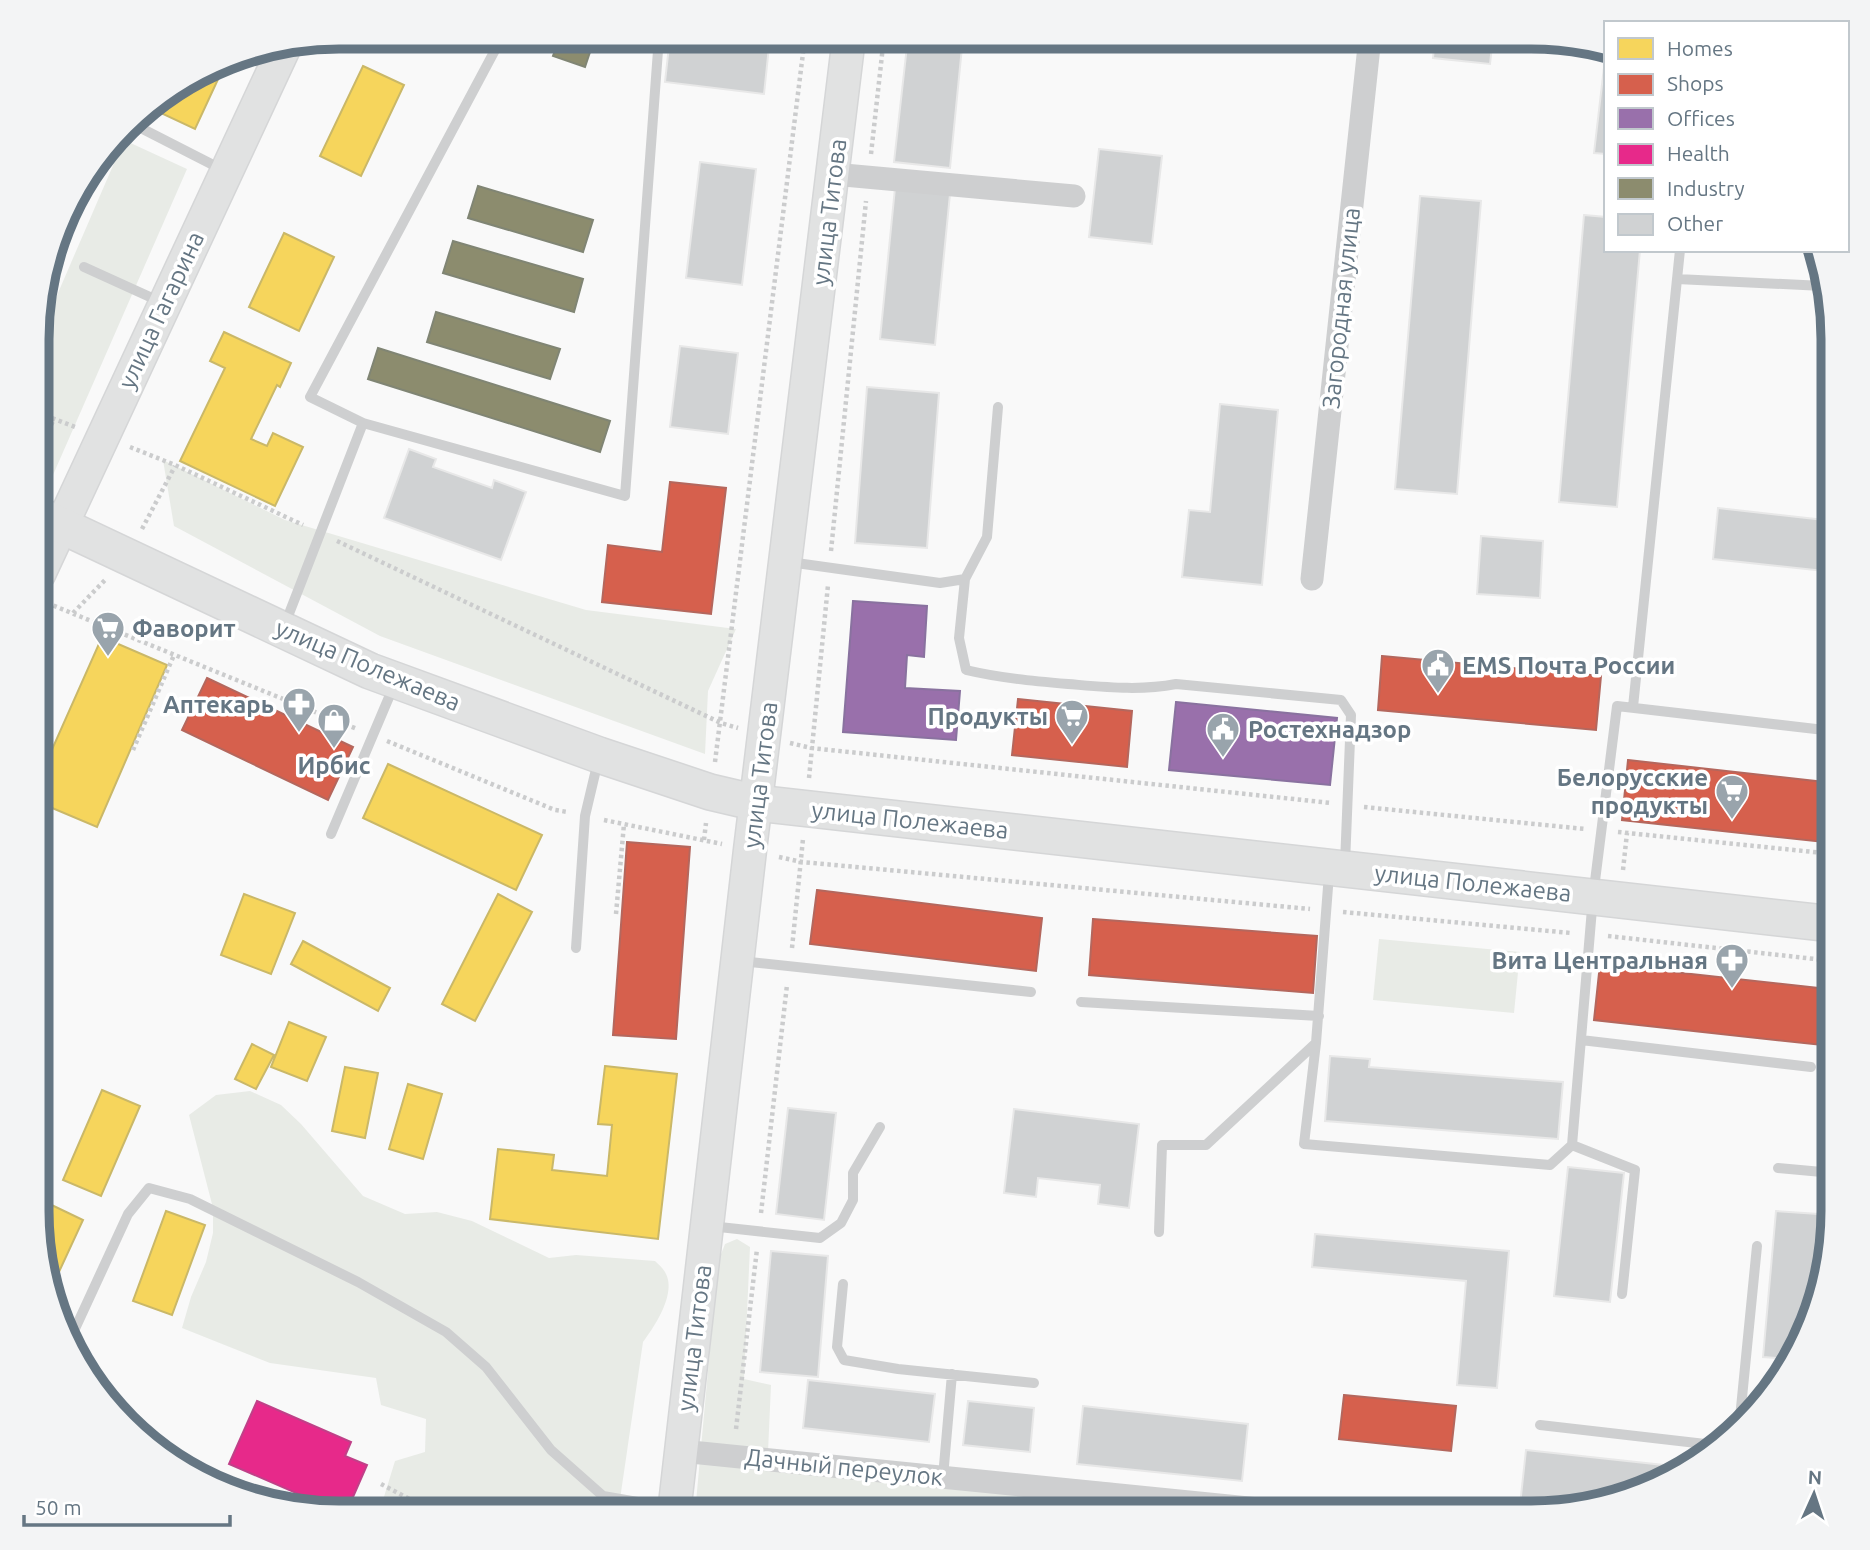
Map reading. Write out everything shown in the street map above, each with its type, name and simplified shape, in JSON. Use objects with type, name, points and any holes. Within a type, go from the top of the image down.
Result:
[{"type":"main road","name":"улица Титова","points":[[676,1501],[848,49]]},
{"type":"main road","name":"улица Гагарина","points":[[50,520],[102,436],[281,56]]},
{"type":"main road","name":"улица Полежаева","points":[[50,520],[396,681],[599,755],[710,792],[757,803],[1821,923]]},
{"type":"street","name":"Загородная улица","points":[[1312,579],[1369,49]]},
{"type":"street","points":[[833,174],[1074,196]]},
{"type":"street","name":"Дачный переулок","points":[[681,1451],[1180,1501]]},
{"type":"lane","points":[[496,49],[310,397],[363,423],[625,496],[658,49]]},
{"type":"lane","points":[[141,128],[226,171]]},
{"type":"lane","points":[[1633,707],[1680,252]]},
{"type":"lane","points":[[84,267],[164,303]]},
{"type":"lane","points":[[1677,279],[1816,286]]},
{"type":"lane","points":[[998,407],[987,537],[965,579],[959,638],[965,670],[999,678],[1119,689],[1151,689],[1177,684],[1341,700],[1352,715],[1348,805],[1337,868],[1304,1144],[1550,1165],[1573,1145],[1593,897],[1617,706],[1821,730]]},
{"type":"lane","points":[[283,630],[363,423]]},
{"type":"lane","points":[[786,561],[940,583],[965,579]]},
{"type":"lane","points":[[331,834],[396,681]]},
{"type":"lane","points":[[576,948],[585,816],[599,755]]},
{"type":"lane","points":[[738,961],[1031,992]]},
{"type":"lane","points":[[1081,1002],[1319,1016]]},
{"type":"lane","points":[[1581,1040],[1811,1067]]},
{"type":"lane","points":[[1159,1232],[1162,1145],[1206,1145],[1317,1043]]},
{"type":"lane","points":[[707,1226],[820,1238],[841,1223],[853,1200],[853,1173],[880,1127]]},
{"type":"lane","points":[[1573,1145],[1635,1170],[1622,1294]]},
{"type":"lane","points":[[1778,1168],[1821,1172]]},
{"type":"lane","points":[[75,1330],[128,1214],[149,1188],[190,1199],[358,1282],[446,1332],[486,1367],[551,1450],[603,1496],[627,1501]]},
{"type":"lane","points":[[1741,1411],[1757,1246]]},
{"type":"lane","points":[[843,1284],[837,1347],[844,1360],[866,1365],[1034,1383]]},
{"type":"lane","points":[[943,1477],[952,1374]]},
{"type":"lane","points":[[1540,1425],[1703,1444]]},
{"type":"path","points":[[710,792],[721,723],[804,49]]},
{"type":"path","points":[[736,1429],[790,966],[883,49]]},
{"type":"path","points":[[49,417],[175,465],[721,723],[765,737],[811,748],[1821,853]]},
{"type":"path","points":[[49,429],[54,419]]},
{"type":"path","points":[[157,500],[175,465]]},
{"type":"path","points":[[49,603],[174,655],[133,750]]},
{"type":"path","points":[[616,914],[624,824]]},
{"type":"path","points":[[381,1484],[413,1501]]},
{"type":"shaded area","points":[[127,141],[187,169],[53,475],[49,473],[51,310],[120,149]]},
{"type":"shaded area","points":[[163,460],[285,520],[586,610],[736,629],[708,691],[705,754],[380,636],[174,526]]},
{"type":"shaded area","points":[[1379,939],[1520,952],[1514,1013],[1373,1000]]},
{"type":"shaded area","points":[[250,1091],[281,1105],[301,1124],[363,1196],[405,1214],[437,1212],[472,1221],[549,1258],[576,1255],[655,1261],[662,1268],[666,1274],[668,1291],[658,1319],[643,1342],[620,1501],[383,1501],[395,1461],[425,1452],[426,1419],[381,1405],[376,1378],[270,1363],[182,1328],[191,1297],[206,1262],[213,1233],[213,1208],[189,1115],[216,1095]]},
{"type":"shaded area","points":[[737,1239],[750,1247],[744,1379],[771,1385],[768,1452],[1114,1483],[1114,1501],[696,1501],[718,1262],[725,1244]]},
{"type":"building: Homes","points":[[363,66],[404,85],[361,176],[320,156]]},
{"type":"building: Homes","points":[[220,75],[195,129],[159,112],[194,88]]},
{"type":"building: Homes","points":[[284,233],[334,257],[299,331],[249,307]]},
{"type":"building: Homes","points":[[224,332],[291,363],[280,387],[277,385],[251,439],[267,446],[273,433],[303,447],[275,506],[180,461],[225,368],[210,361]]},
{"type":"building: Homes","points":[[102,637],[167,665],[97,827],[49,807],[49,756]]},
{"type":"building: Homes","points":[[388,764],[542,835],[516,890],[363,818]]},
{"type":"building: Homes","points":[[244,894],[295,913],[271,974],[221,955]]},
{"type":"building: Homes","points":[[498,894],[532,912],[475,1021],[442,1004]]},
{"type":"building: Homes","points":[[303,941],[390,988],[378,1011],[291,964]]},
{"type":"building: Homes","points":[[289,1022],[326,1037],[307,1081],[271,1067]]},
{"type":"building: Homes","points":[[252,1044],[274,1055],[256,1089],[235,1079]]},
{"type":"building: Homes","points":[[605,1066],[677,1074],[658,1239],[490,1219],[498,1149],[554,1155],[552,1170],[607,1176],[612,1125],[598,1124]]},
{"type":"building: Homes","points":[[345,1067],[378,1073],[365,1138],[332,1131]]},
{"type":"building: Homes","points":[[408,1084],[442,1094],[423,1159],[389,1149]]},
{"type":"building: Homes","points":[[102,1090],[140,1106],[101,1196],[63,1180]]},
{"type":"building: Homes","points":[[49,1204],[83,1220],[57,1276],[51,1249]]},
{"type":"building: Homes","points":[[166,1211],[205,1225],[172,1315],[133,1301]]},
{"type":"building: Shops","points":[[670,482],[726,488],[711,614],[602,602],[608,545],[662,552]]},
{"type":"building: Shops","points":[[1382,656],[1601,676],[1596,730],[1378,710]]},
{"type":"building: Shops","points":[[207,678],[353,747],[328,800],[182,730]]},
{"type":"building: Shops","points":[[1018,699],[1132,711],[1127,767],[1012,755]]},
{"type":"building: Shops","points":[[1628,760],[1821,782],[1821,842],[1622,820]]},
{"type":"building: Shops","points":[[627,842],[690,847],[676,1039],[613,1035]]},
{"type":"building: Shops","points":[[817,890],[1042,918],[1036,971],[810,944]]},
{"type":"building: Shops","points":[[1093,919],[1317,936],[1313,993],[1089,975]]},
{"type":"building: Shops","points":[[1600,964],[1821,988],[1821,1045],[1594,1020]]},
{"type":"building: Shops","points":[[1344,1395],[1456,1406],[1451,1451],[1339,1439]]},
{"type":"building: Offices","points":[[853,601],[927,606],[924,657],[907,655],[905,688],[960,691],[956,740],[843,732]]},
{"type":"building: Offices","points":[[1176,702],[1337,718],[1330,785],[1169,770]]},
{"type":"building: Health","points":[[257,1401],[351,1442],[345,1456],[367,1465],[351,1501],[339,1501],[299,1499],[301,1495],[229,1464]]},
{"type":"building: Industry","points":[[556,49],[591,49],[585,67],[553,56]]},
{"type":"building: Industry","points":[[478,186],[593,220],[583,252],[468,218]]},
{"type":"building: Industry","points":[[453,241],[583,279],[574,312],[443,273]]},
{"type":"building: Industry","points":[[436,312],[560,349],[550,379],[427,342]]},
{"type":"building: Industry","points":[[378,348],[610,421],[600,452],[368,379]]},
{"type":"building: Other","points":[[669,49],[769,49],[764,94],[665,82]]},
{"type":"building: Other","points":[[907,49],[962,49],[950,168],[894,162]]},
{"type":"building: Other","points":[[1434,49],[1492,49],[1490,64],[1433,58]]},
{"type":"building: Other","points":[[1604,67],[1604,154],[1594,153]]},
{"type":"building: Other","points":[[1099,149],[1162,156],[1152,244],[1089,237]]},
{"type":"building: Other","points":[[700,162],[756,169],[742,285],[686,278]]},
{"type":"building: Other","points":[[895,188],[950,194],[935,345],[880,339]]},
{"type":"building: Other","points":[[1420,196],[1481,201],[1457,494],[1395,489]]},
{"type":"building: Other","points":[[1584,215],[1604,217],[1604,252],[1640,252],[1617,507],[1559,502]]},
{"type":"building: Other","points":[[680,346],[738,353],[728,434],[670,427]]},
{"type":"building: Other","points":[[867,387],[939,393],[927,548],[855,543]]},
{"type":"building: Other","points":[[1220,404],[1278,410],[1262,585],[1182,577],[1189,510],[1210,512]]},
{"type":"building: Other","points":[[409,449],[436,459],[433,467],[492,488],[494,480],[526,492],[501,560],[384,518]]},
{"type":"building: Other","points":[[1718,508],[1821,520],[1821,571],[1713,559]]},
{"type":"building: Other","points":[[1481,536],[1543,541],[1540,598],[1477,594]]},
{"type":"building: Other","points":[[1330,1056],[1370,1059],[1369,1067],[1563,1082],[1558,1139],[1325,1121]]},
{"type":"building: Other","points":[[788,1108],[836,1113],[824,1220],[776,1214]]},
{"type":"building: Other","points":[[1014,1109],[1139,1124],[1129,1208],[1098,1204],[1100,1185],[1038,1178],[1036,1197],[1004,1193]]},
{"type":"building: Other","points":[[1568,1167],[1624,1173],[1610,1302],[1554,1296]]},
{"type":"building: Other","points":[[1776,1211],[1821,1214],[1819,1249],[1799,1322],[1780,1358],[1763,1357]]},
{"type":"building: Other","points":[[1315,1234],[1509,1251],[1497,1388],[1457,1385],[1466,1281],[1312,1267]]},
{"type":"building: Other","points":[[771,1251],[828,1256],[818,1377],[760,1372]]},
{"type":"building: Other","points":[[808,1380],[935,1394],[929,1442],[803,1428]]},
{"type":"building: Other","points":[[968,1401],[1034,1408],[1030,1452],[963,1445]]},
{"type":"building: Other","points":[[1083,1406],[1248,1424],[1242,1481],[1077,1464]]},
{"type":"building: Other","points":[[1526,1450],[1669,1466],[1642,1479],[1606,1491],[1569,1499],[1520,1501]]},
{"type":"place","name":"Фаворит","points":[[108,658]]},
{"type":"place","name":"EMS Почта России","points":[[1438,695]]},
{"type":"place","name":"Аптекарь","points":[[299,734]]},
{"type":"place","name":"Продукты","points":[[1072,746]]},
{"type":"place","name":"Ирбис","points":[[334,750]]},
{"type":"place","name":"Ростехнадзор","points":[[1223,759]]},
{"type":"place","name":"Белорусские продукты","points":[[1732,821]]},
{"type":"place","name":"Вита Центральная","points":[[1732,990]]}]
